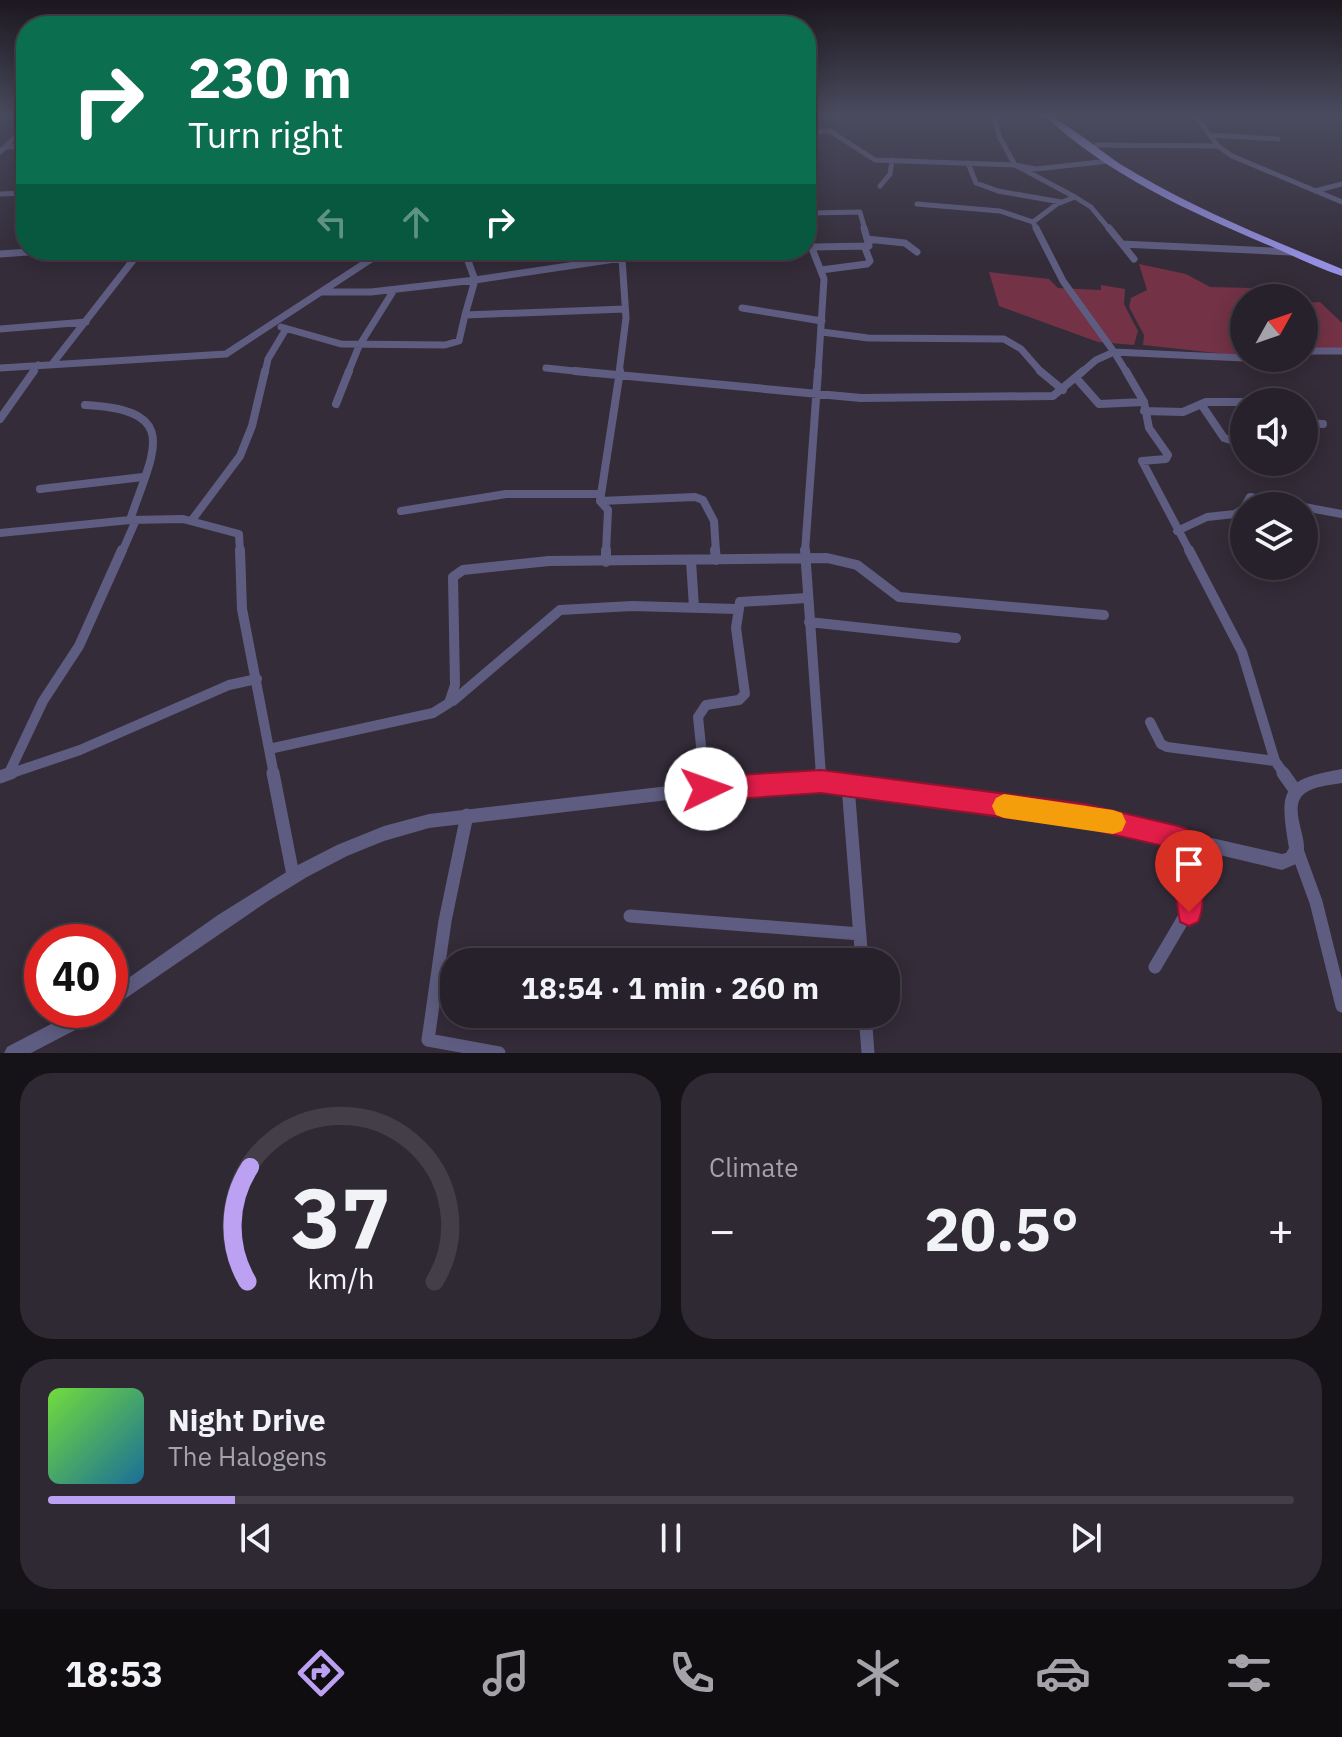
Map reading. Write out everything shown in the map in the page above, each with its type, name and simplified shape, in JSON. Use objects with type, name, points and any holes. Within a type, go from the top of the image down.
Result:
[{"type":"highway","points":[[1114,164],[1191,208],[1342,273]]},
{"type":"highway","points":[[1127,164],[1200,205],[1342,266]]},
{"type":"street","points":[[880,186],[890,174],[891,164]]},
{"type":"street","points":[[968,164],[976,183],[998,191],[1061,202]]},
{"type":"street","points":[[995,164],[1036,169],[1080,164]]},
{"type":"street","points":[[1253,164],[1285,181],[1342,202]]},
{"type":"street","points":[[1015,165],[1091,207],[1134,259]]},
{"type":"street","points":[[1315,191],[1342,184]]},
{"type":"street","points":[[1033,222],[1061,202],[1075,197]]},
{"type":"street","points":[[917,204],[1000,211],[1033,222],[1063,281],[1114,352],[1144,406],[1149,428],[1168,457],[1142,461],[1242,652],[1275,761],[1295,790]]},
{"type":"street","points":[[816,211],[860,212],[869,246],[816,247]]},
{"type":"street","points":[[867,239],[905,243],[917,252]]},
{"type":"street","points":[[1122,244],[1291,252]]},
{"type":"street","points":[[821,270],[867,264],[870,261],[865,248]]},
{"type":"street","points":[[816,256],[824,279],[805,557],[821,782]]},
{"type":"street","points":[[53,363],[133,260]]},
{"type":"street","points":[[0,368],[217,356],[233,351],[369,260]]},
{"type":"street","points":[[274,325],[334,343],[359,346],[451,345],[459,341],[475,280],[468,260]]},
{"type":"street","points":[[323,292],[394,290],[609,260]]},
{"type":"street","points":[[606,562],[608,510],[600,498],[620,376],[628,280],[623,260]]},
{"type":"street","points":[[336,404],[359,346],[394,290]]},
{"type":"street","points":[[742,308],[868,338],[1004,339],[1020,346],[1044,379],[1063,390]]},
{"type":"street","points":[[465,315],[625,309]]},
{"type":"street","points":[[0,329],[86,322]]},
{"type":"street","points":[[192,520],[240,456],[252,426],[264,372],[286,329]]},
{"type":"street","points":[[1318,351],[1342,351]]},
{"type":"street","points":[[546,368],[861,398],[1016,398],[1053,396],[1077,379],[1096,358],[1114,352],[1230,357]]},
{"type":"street","points":[[0,419],[38,365]]},
{"type":"street","points":[[1077,379],[1099,404],[1183,412],[1201,404],[1230,403]]},
{"type":"street","points":[[1201,404],[1224,438],[1230,440]]},
{"type":"street","points":[[4,776],[43,701],[79,646],[133,520],[155,440],[149,422],[127,406],[85,405]]},
{"type":"street","points":[[1318,424],[1323,424]]},
{"type":"street","points":[[40,489],[143,477]]},
{"type":"street","points":[[401,511],[506,494],[600,498],[695,497],[703,500],[714,521],[716,560]]},
{"type":"street","points":[[1318,510],[1342,514]]},
{"type":"street","points":[[1177,531],[1207,517],[1230,515]]},
{"type":"street","points":[[0,533],[133,520],[192,520],[239,534],[242,609],[293,875]]},
{"type":"street","points":[[453,701],[455,574],[463,570],[549,561],[805,557],[847,561],[862,568],[886,592],[899,597],[1104,615]]},
{"type":"street","points":[[691,561],[694,607]]},
{"type":"street","points":[[706,789],[698,717],[706,705],[739,700],[745,694],[738,651],[737,609],[747,599],[807,598]]},
{"type":"street","points":[[269,749],[433,713],[453,701],[560,610],[737,609]]},
{"type":"street","points":[[809,622],[956,638]]},
{"type":"street","points":[[4,776],[80,750],[229,685],[257,679]]},
{"type":"street","points":[[1150,722],[1161,744],[1167,747],[1275,761]]},
{"type":"street","points":[[1342,776],[1307,782],[1295,790],[1289,807],[1297,850],[1316,902],[1342,1006]]},
{"type":"street","points":[[128,989],[293,875],[389,829],[467,815],[706,789],[821,782],[1085,816],[1282,862],[1291,859],[1297,850]]},
{"type":"street","points":[[848,786],[861,948]]},
{"type":"street","points":[[467,815],[445,921],[428,1040],[499,1053]]},
{"type":"street","points":[[1155,967],[1192,904],[1178,838]]},
{"type":"street","points":[[630,916],[860,934]]},
{"type":"street","points":[[13,1053],[61,1028]]},
{"type":"street","points":[[866,1028],[868,1053]]},
{"type":"shaded area","points":[[1139,264],[1186,274],[1210,287],[1230,288],[1230,354],[1143,345],[1144,335],[1129,307],[1131,298],[1147,290]]},
{"type":"shaded area","points":[[989,272],[1049,279],[1058,288],[1101,290],[1101,285],[1125,289],[1124,304],[1138,331],[1134,345],[1098,342],[999,306]]},
{"type":"shaded area","points":[[1318,302],[1342,323],[1342,350],[1318,351]]},
{"type":"slow traffic","points":[[1004,806],[1113,822]]},
{"type":"route","points":[[706,789],[821,782],[1085,816],[1147,829],[1178,838],[1192,904],[1189,912]]}]
